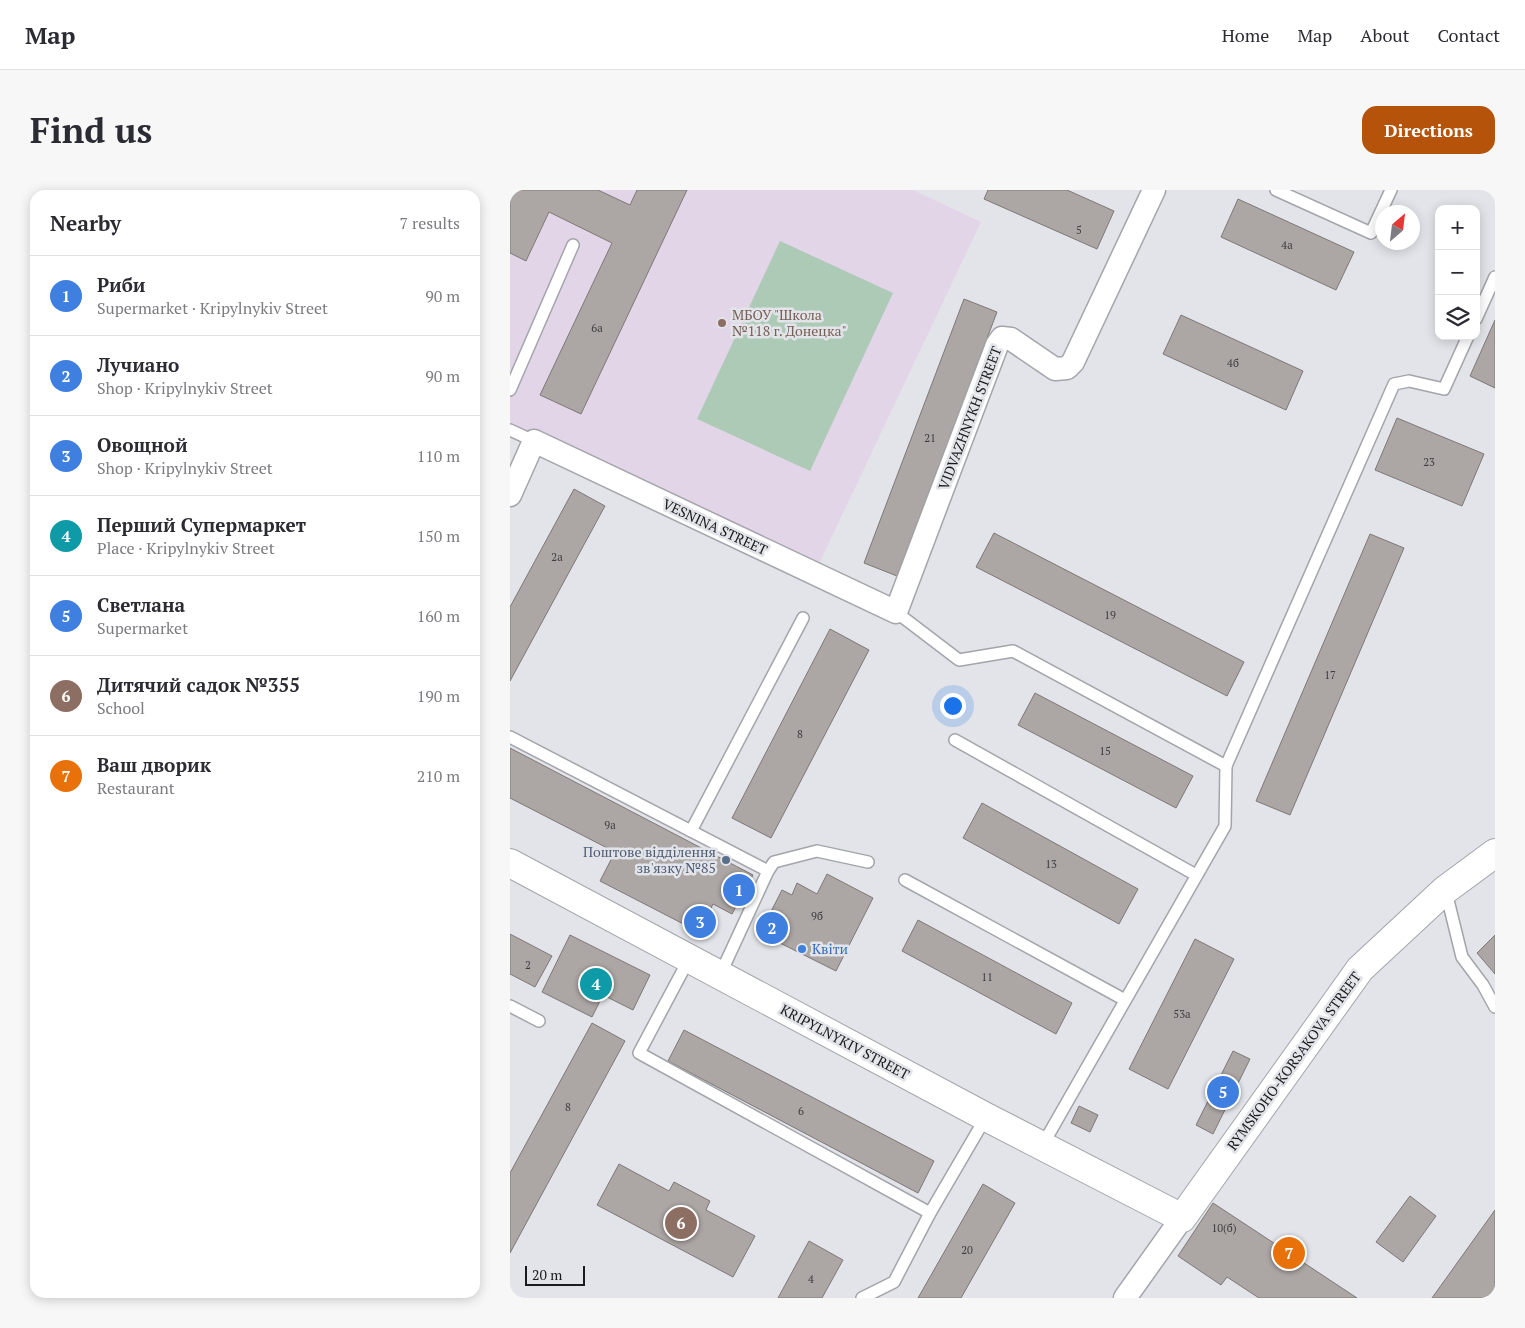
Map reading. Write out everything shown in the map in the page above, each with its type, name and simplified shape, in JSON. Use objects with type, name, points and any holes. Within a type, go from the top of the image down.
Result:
[{"type":"street","name":"VIDVAZHNYKH STREET","points":[[896,612],[997,345],[1002,338],[1011,339],[1055,369],[1067,368],[1074,362],[1154,190]]},
{"type":"street","name":"VESNINA STREET","points":[[534,441],[896,612]]},
{"type":"street","points":[[510,495],[534,441]]},
{"type":"street","name":"RYMSKOHO-KORSAKOVA STREET","points":[[1125,1298],[1360,969],[1445,890],[1495,853]]},
{"type":"street","name":"KRIPYLNYKIV STREET","points":[[510,863],[986,1117],[1182,1218]]},
{"type":"lane","points":[[1276,190],[1371,233],[1391,190]]},
{"type":"lane","points":[[510,390],[573,245]]},
{"type":"lane","points":[[1480,310],[1495,278]]},
{"type":"lane","points":[[1042,1146],[1225,826],[1226,766],[1394,384],[1409,381],[1444,389],[1466,340]]},
{"type":"lane","points":[[510,430],[534,441]]},
{"type":"lane","points":[[896,612],[959,660],[1013,652],[1226,766]]},
{"type":"lane","points":[[691,831],[803,618]]},
{"type":"lane","points":[[510,737],[768,871]]},
{"type":"lane","points":[[955,740],[1196,875]]},
{"type":"lane","points":[[720,975],[768,871],[774,862],[817,851],[868,862]]},
{"type":"lane","points":[[905,880],[1125,1000]]},
{"type":"lane","points":[[1445,890],[1462,957],[1483,985],[1495,1007]]},
{"type":"lane","points":[[689,958],[639,1054],[930,1214]]},
{"type":"lane","points":[[510,1006],[539,1021]]},
{"type":"lane","points":[[862,1298],[894,1282],[930,1214],[986,1117]]},
{"type":"shaded area","name":"МБОУ \"Школа №118 г. Донецка\"","points":[[510,190],[913,190],[981,222],[817,568],[510,423]]},
{"type":"green space","points":[[780,241],[893,293],[810,471],[697,419]]},
{"type":"building","points":[[510,190],[598,190],[630,205],[637,190],[687,190],[581,414],[540,395],[612,243],[549,212],[526,261],[510,253]]},
{"type":"building","points":[[988,190],[1067,190],[1114,211],[1097,249],[984,199]]},
{"type":"building","points":[[1238,199],[1354,252],[1336,290],[1221,237]]},
{"type":"building","points":[[964,299],[997,312],[897,576],[864,563]]},
{"type":"building","points":[[1181,315],[1303,371],[1286,410],[1163,354]]},
{"type":"building","points":[[1495,320],[1495,388],[1470,376]]},
{"type":"building","points":[[1397,418],[1484,454],[1462,506],[1375,470]]},
{"type":"building","points":[[574,489],[605,506],[510,681],[510,607]]},
{"type":"building","points":[[994,533],[1244,662],[1227,696],[976,567]]},
{"type":"building","points":[[1370,534],[1404,548],[1290,815],[1256,801]]},
{"type":"building","points":[[830,629],[869,650],[771,838],[732,818]]},
{"type":"building","points":[[1035,693],[1193,776],[1176,808],[1018,725]]},
{"type":"building","points":[[510,748],[753,875],[732,914],[713,904],[699,932],[600,881],[615,852],[510,798]]},
{"type":"building","points":[[982,803],[1138,889],[1119,924],[963,838]]},
{"type":"building","points":[[827,874],[873,898],[836,971],[760,933],[782,890],[792,895],[797,883],[817,894]]},
{"type":"building","points":[[918,920],[1072,1003],[1056,1034],[902,951]]},
{"type":"building","points":[[510,934],[552,956],[535,987],[510,974]]},
{"type":"building","points":[[570,935],[650,975],[633,1010],[603,995],[592,1017],[542,992]]},
{"type":"building","points":[[1495,935],[1495,974],[1477,953]]},
{"type":"building","points":[[1195,939],[1234,959],[1168,1089],[1129,1069]]},
{"type":"building","points":[[592,1023],[625,1041],[510,1253],[510,1173]]},
{"type":"building","points":[[684,1030],[934,1161],[918,1193],[668,1061]]},
{"type":"building","points":[[1233,1051],[1250,1059],[1213,1134],[1196,1125]]},
{"type":"building","points":[[1079,1106],[1098,1115],[1090,1132],[1071,1123]]},
{"type":"building","points":[[619,1164],[669,1191],[674,1182],[710,1201],[706,1210],[755,1236],[733,1277],[597,1205]]},
{"type":"building","points":[[983,1184],[1015,1203],[961,1298],[918,1298]]},
{"type":"building","points":[[1410,1196],[1436,1216],[1403,1262],[1376,1242]]},
{"type":"building","points":[[1213,1203],[1357,1298],[1259,1298],[1227,1277],[1221,1285],[1178,1256]]},
{"type":"building","points":[[1495,1210],[1495,1298],[1432,1298]]},
{"type":"building","points":[[809,1241],[843,1260],[822,1298],[778,1298]]},
{"type":"place","name":"МБОУ \"Школа №118 г. Донецка\"","points":[[722,323]]},
{"type":"place","name":"Поштове відділення зв'язку №85","points":[[726,860]]},
{"type":"place","name":"Риби","points":[[739,890]]},
{"type":"place","name":"Овощной","points":[[700,922]]},
{"type":"place","name":"Лучиано","points":[[772,928]]},
{"type":"place","name":"Квіти","points":[[802,949]]},
{"type":"place","name":"Перший Супермаркет","points":[[596,984]]},
{"type":"place","name":"Светлана","points":[[1223,1092]]},
{"type":"place","name":"Дитячий садок №355","points":[[681,1223]]},
{"type":"place","name":"Ваш дворик","points":[[1289,1253]]}]
